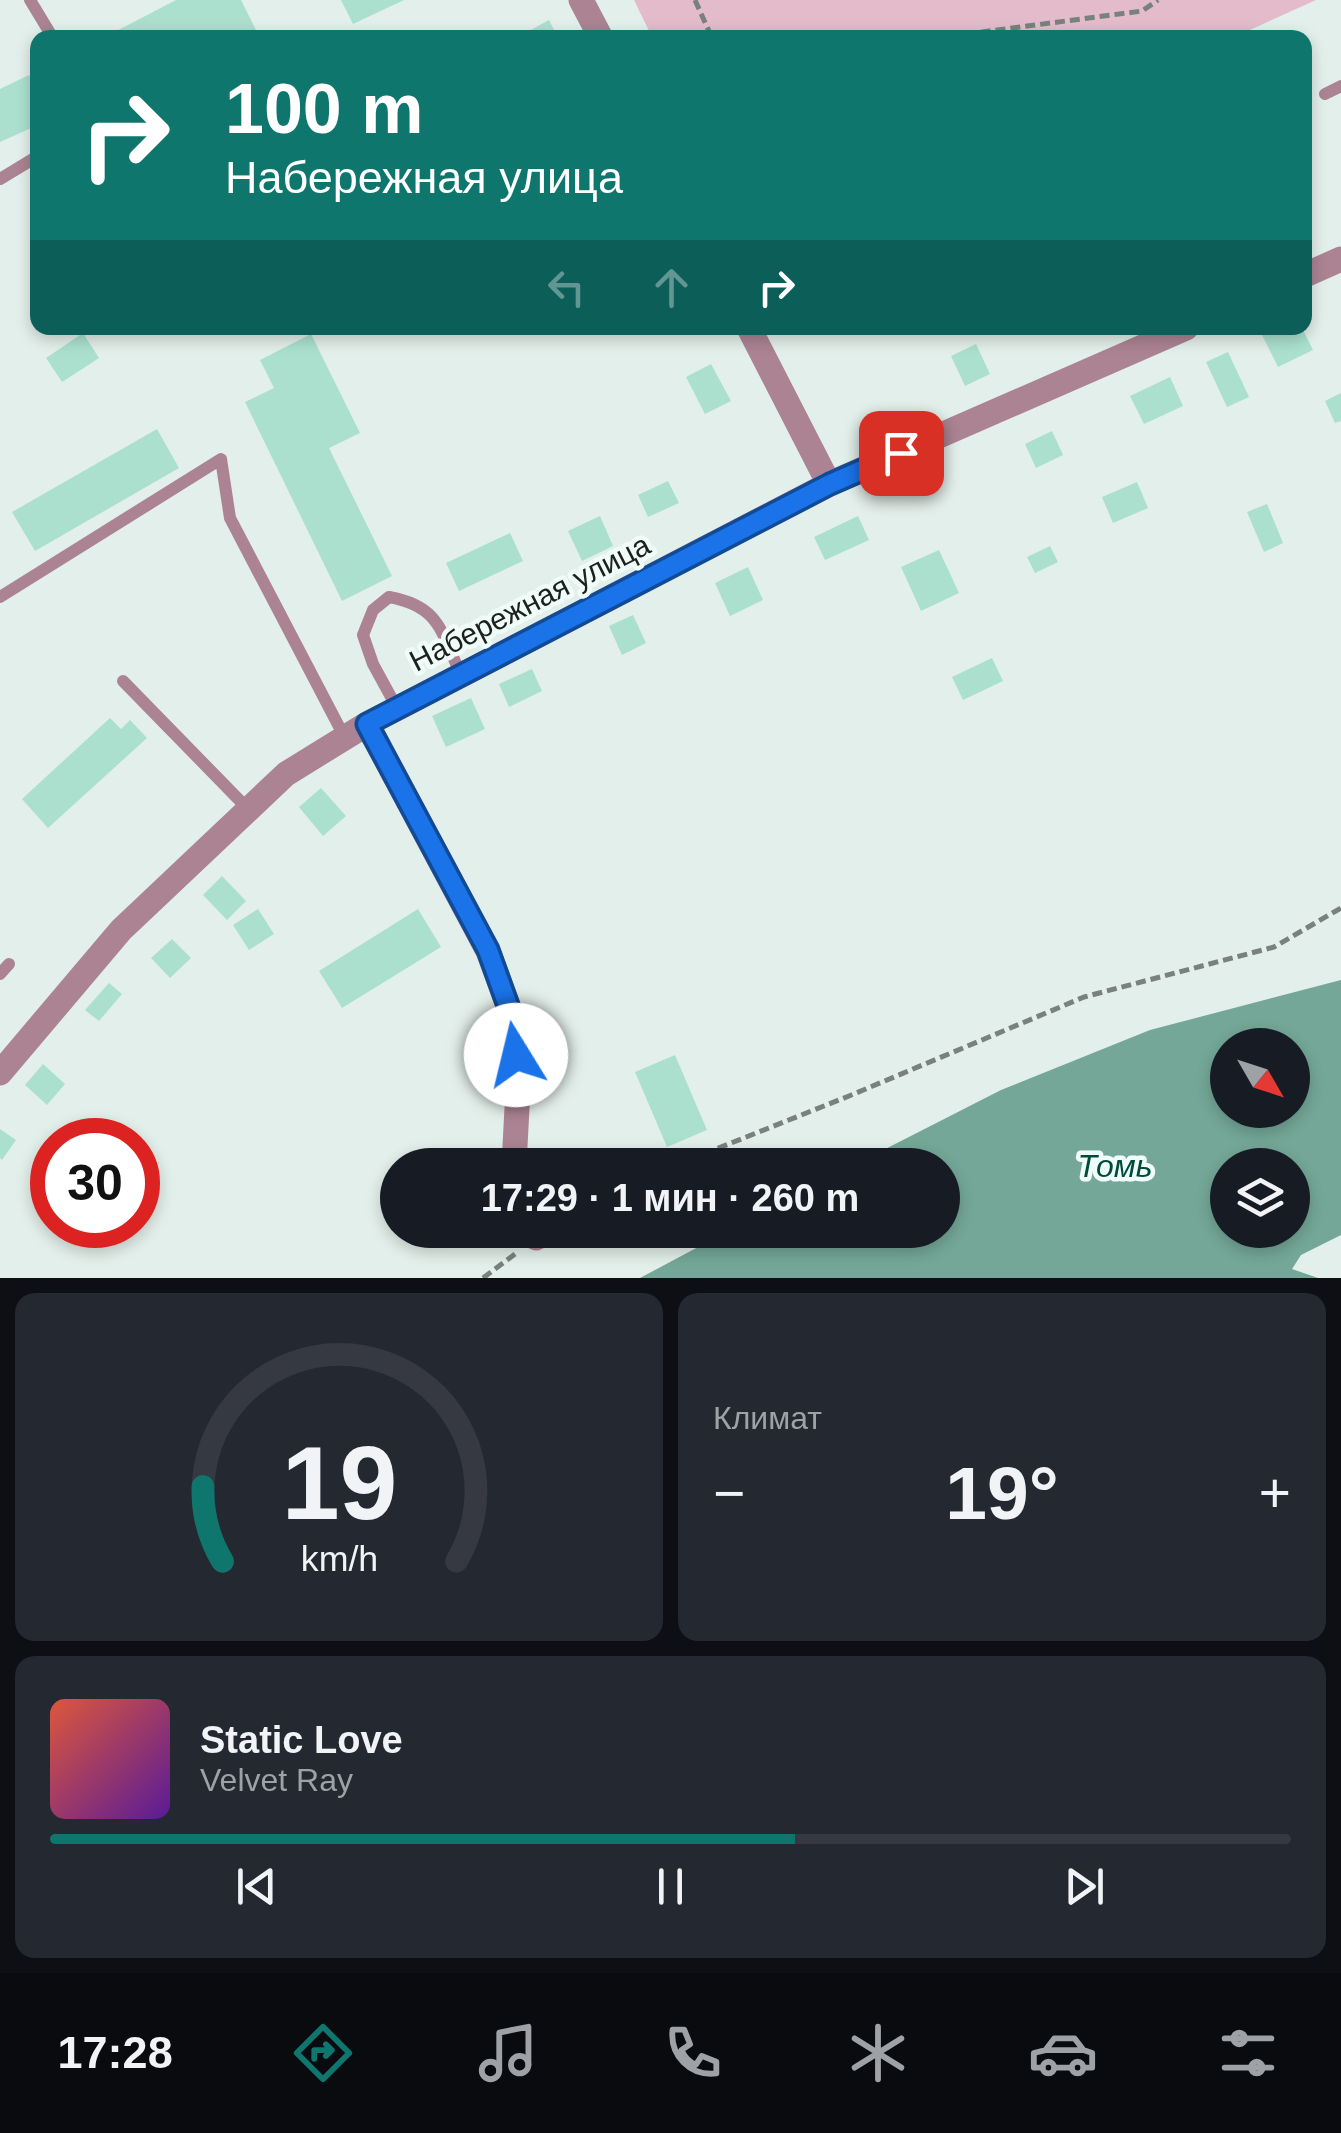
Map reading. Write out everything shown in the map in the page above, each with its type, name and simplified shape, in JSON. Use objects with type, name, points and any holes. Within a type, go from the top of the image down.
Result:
[{"type":"street","points":[[582,0],[597,30]]},
{"type":"street","points":[[1312,272],[1341,259]]},
{"type":"street","points":[[753,335],[830,484]]},
{"type":"street","name":"Набережная улица","points":[[0,1073],[122,930],[286,774],[397,708],[830,484],[1170,335]]},
{"type":"street","points":[[356,731],[488,950],[514,1022],[518,1089],[515,1148]]},
{"type":"lane","points":[[30,0],[48,30]]},
{"type":"lane","points":[[1325,94],[1341,86]]},
{"type":"lane","points":[[0,178],[30,161]]},
{"type":"lane","points":[[0,597],[221,459],[230,518],[356,731]]},
{"type":"lane","points":[[397,708],[373,664],[363,635],[373,610],[389,597],[414,602],[434,617],[461,675]]},
{"type":"lane","points":[[124,681],[249,810]]},
{"type":"path","points":[[694,0],[708,30]]},
{"type":"path","points":[[997,30],[1142,11],[1158,0]]},
{"type":"path","points":[[717,1148],[1084,997],[1274,947],[1341,908]]},
{"type":"shaded area","points":[[634,0],[1316,0],[1250,30],[649,30]]},
{"type":"water","name":"Томь","points":[[1341,980],[1341,1235],[1301,1255],[1292,1269],[1318,1278],[640,1278],[696,1248],[960,1248],[960,1148],[887,1148],[1001,1090],[1150,1030]]},
{"type":"building","points":[[176,0],[241,0],[256,30],[118,30]]},
{"type":"building","points":[[341,0],[404,0],[353,24]]},
{"type":"building","points":[[549,20],[554,30],[531,30]]},
{"type":"building","points":[[30,77],[30,129],[0,142],[0,89]]},
{"type":"building","points":[[84,335],[99,358],[62,382],[46,358]]},
{"type":"building","points":[[311,335],[360,433],[329,448],[392,576],[342,601],[245,402],[274,388],[260,360]]},
{"type":"building","points":[[1262,335],[1306,335],[1313,350],[1278,367]]},
{"type":"building","points":[[976,344],[990,374],[965,386],[951,356]]},
{"type":"building","points":[[1228,352],[1249,397],[1227,407],[1206,362]]},
{"type":"building","points":[[711,364],[731,401],[705,414],[686,377]]},
{"type":"building","points":[[1170,377],[1183,406],[1144,424],[1130,396]]},
{"type":"building","points":[[1341,393],[1341,421],[1335,423],[1325,401]]},
{"type":"building","points":[[157,429],[179,468],[35,551],[12,512]]},
{"type":"building","points":[[1052,431],[1063,455],[1036,468],[1025,444]]},
{"type":"building","points":[[668,481],[679,503],[648,517],[638,495]]},
{"type":"building","points":[[1137,482],[1148,508],[1113,523],[1102,497]]},
{"type":"building","points":[[1267,504],[1283,543],[1264,552],[1247,512]]},
{"type":"building","points":[[600,516],[613,546],[582,561],[568,531]]},
{"type":"building","points":[[858,516],[869,540],[825,560],[814,537]]},
{"type":"building","points":[[510,533],[523,561],[459,591],[446,563]]},
{"type":"building","points":[[1050,546],[1058,562],[1035,573],[1027,557]]},
{"type":"building","points":[[939,550],[959,593],[921,611],[901,567]]},
{"type":"building","points":[[748,567],[763,600],[730,616],[715,583]]},
{"type":"building","points":[[633,615],[646,643],[622,655],[609,626]]},
{"type":"building","points":[[992,658],[1003,681],[963,700],[952,677]]},
{"type":"building","points":[[532,669],[542,691],[509,707],[499,684]]},
{"type":"building","points":[[471,698],[485,729],[446,747],[432,716]]},
{"type":"building","points":[[110,718],[121,729],[130,720],[147,738],[48,828],[22,799]]},
{"type":"building","points":[[321,788],[346,816],[323,836],[299,807]]},
{"type":"building","points":[[222,876],[246,901],[227,920],[203,895]]},
{"type":"building","points":[[258,909],[274,934],[249,950],[233,925]]},
{"type":"building","points":[[418,909],[441,947],[342,1008],[319,971]]},
{"type":"building","points":[[172,939],[191,958],[170,978],[151,958]]},
{"type":"building","points":[[109,983],[122,994],[99,1021],[85,1010]]},
{"type":"building","points":[[675,1055],[707,1130],[667,1147],[635,1072]]},
{"type":"building","points":[[43,1064],[65,1084],[47,1105],[25,1085]]},
{"type":"building","points":[[0,1129],[16,1140],[2,1160],[0,1158]]},
{"type":"route","points":[[516,1055],[514,1022],[488,950],[367,724],[830,484],[901,453]]}]
